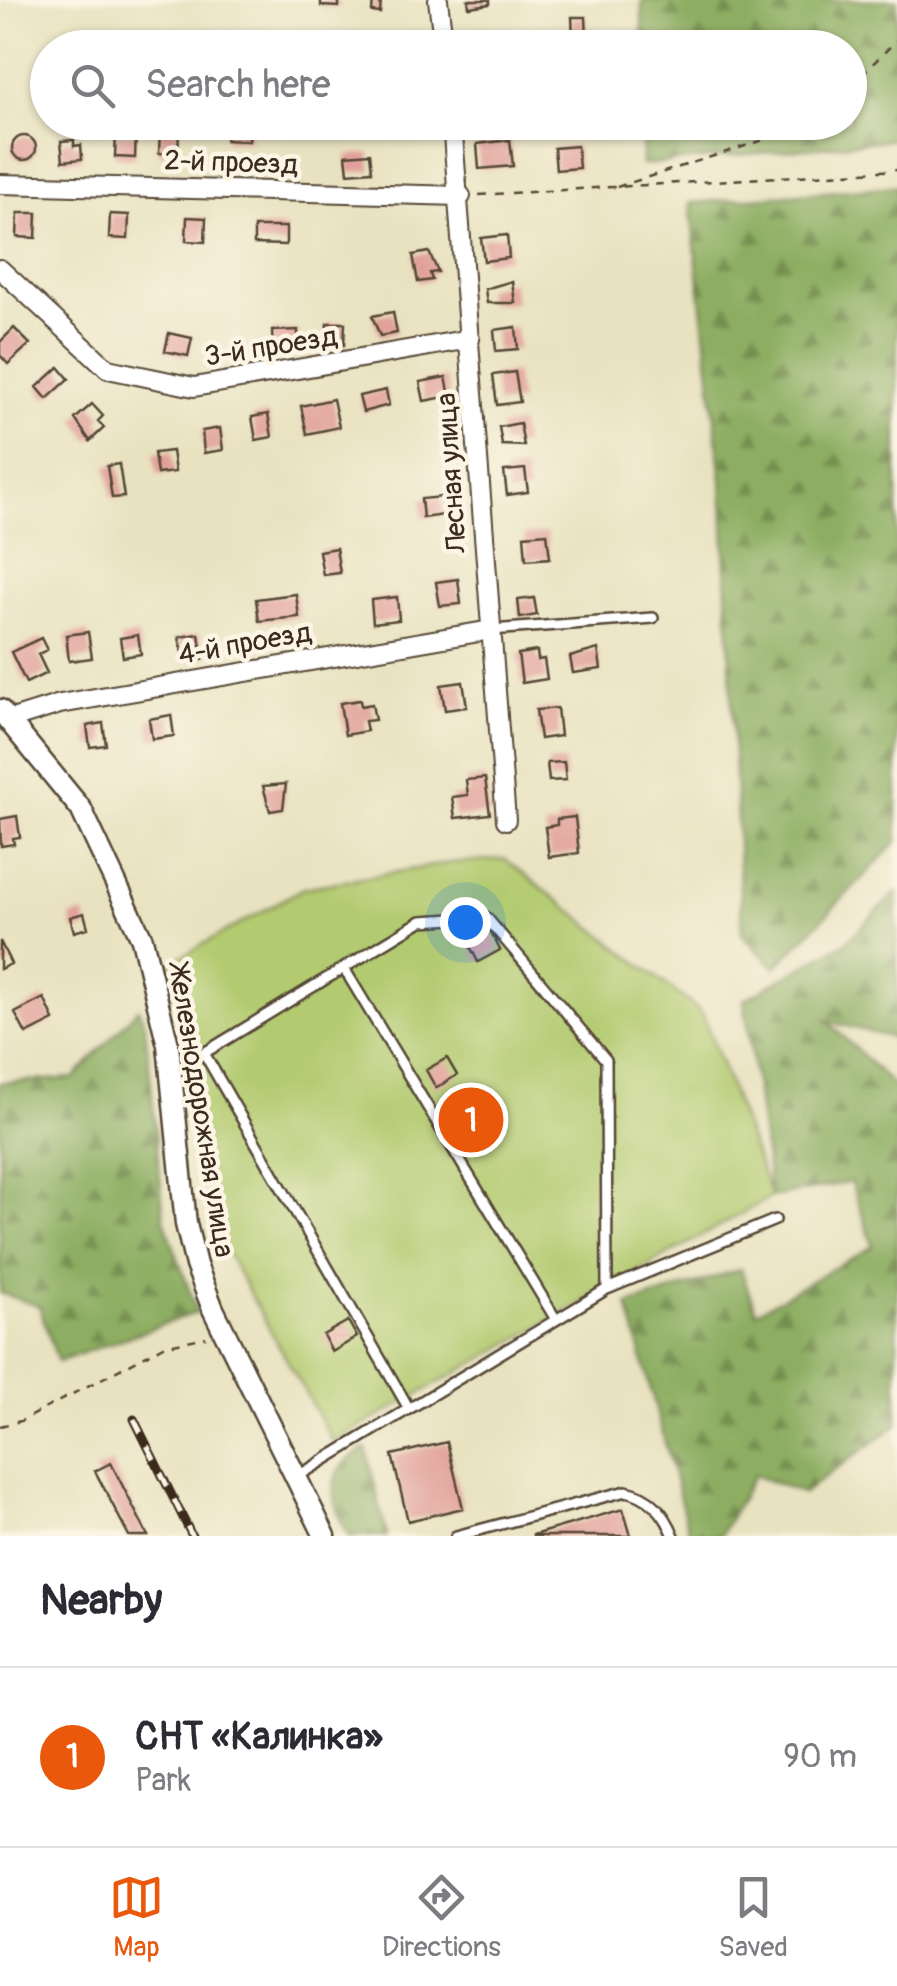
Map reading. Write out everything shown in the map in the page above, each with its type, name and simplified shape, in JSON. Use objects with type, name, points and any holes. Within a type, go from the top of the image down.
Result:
[{"type":"street","points":[[438,0],[442,30]]},
{"type":"street","name":"Лесная улица","points":[[454,140],[506,820]]},
{"type":"street","name":"2-й проезд","points":[[0,184],[461,196]]},
{"type":"street","name":"3-й проезд","points":[[0,269],[108,369],[194,387],[470,339]]},
{"type":"street","name":"4-й проезд","points":[[3,720],[60,704],[491,630]]},
{"type":"street","name":"Железнодорожная улица","points":[[3,720],[81,809],[142,939],[168,1045],[186,1224],[196,1265],[227,1338],[325,1536]]},
{"type":"lane","points":[[491,630],[653,618]]},
{"type":"lane","points":[[408,1407],[204,1053],[421,922],[486,918],[606,1060],[608,1289]]},
{"type":"lane","points":[[344,970],[554,1318]]},
{"type":"lane","points":[[296,1478],[554,1318],[608,1289],[775,1220]]},
{"type":"lane","points":[[456,1536],[626,1491],[645,1496],[658,1508],[674,1536]]},
{"type":"path","points":[[867,69],[897,40]]},
{"type":"path","points":[[611,188],[764,140]]},
{"type":"path","points":[[461,196],[897,170]]},
{"type":"path","points":[[0,1426],[21,1421],[164,1346],[199,1336],[227,1338]]},
{"type":"green space","points":[[642,0],[897,0],[897,139],[642,165],[642,140],[867,140],[867,30],[642,30]]},
{"type":"green space","points":[[897,186],[897,842],[775,968],[742,934],[722,480],[690,203]]},
{"type":"green space","points":[[505,859],[702,1013],[771,1197],[333,1442],[218,1237],[188,1043],[166,965],[304,888],[450,863]]},
{"type":"green space","points":[[897,892],[897,1039],[827,1021],[897,1089],[897,1425],[803,1493],[754,1475],[720,1536],[690,1536],[628,1305],[741,1269],[756,1312],[873,1246],[851,1182],[771,1197],[744,1000],[846,942]]},
{"type":"green space","points":[[138,1009],[145,1023],[164,1219],[197,1312],[58,1362],[39,1306],[0,1293],[0,1083],[74,1078]]},
{"type":"green space","points":[[366,1448],[387,1536],[348,1536],[334,1498],[336,1476],[342,1466]]},
{"type":"building","points":[[321,0],[339,0],[339,7],[321,6]]},
{"type":"building","points":[[373,0],[381,0],[380,13],[372,12]]},
{"type":"building","points":[[468,0],[490,0],[490,4],[469,7]]},
{"type":"building","points":[[572,17],[586,17],[587,30],[573,30]]},
{"type":"building","points":[[19,136],[29,136],[36,143],[36,153],[29,160],[19,160],[12,153],[12,143]]},
{"type":"building","points":[[74,140],[74,146],[81,145],[82,159],[63,161],[61,141]]},
{"type":"building","points":[[116,140],[136,140],[135,158],[115,157]]},
{"type":"building","points":[[160,140],[179,140],[178,154],[159,153]]},
{"type":"building","points":[[510,140],[513,166],[479,169],[477,144]]},
{"type":"building","points":[[577,146],[579,168],[556,170],[554,148]]},
{"type":"building","points":[[370,153],[372,171],[348,173],[346,155]]},
{"type":"building","points":[[18,213],[37,213],[36,238],[17,237]]},
{"type":"building","points":[[110,214],[129,215],[128,239],[109,238]]},
{"type":"building","points":[[187,217],[206,218],[205,242],[186,241]]},
{"type":"building","points":[[254,227],[286,227],[286,245],[254,244]]},
{"type":"building","points":[[507,235],[509,258],[484,261],[481,238]]},
{"type":"building","points":[[429,252],[438,272],[430,273],[432,280],[418,282],[413,255]]},
{"type":"building","points":[[512,281],[515,303],[487,303],[485,289]]},
{"type":"building","points":[[393,312],[397,333],[380,336],[372,316]]},
{"type":"building","points":[[327,323],[345,323],[344,345],[326,345]]},
{"type":"building","points":[[516,327],[518,349],[496,351],[494,330]]},
{"type":"building","points":[[14,328],[30,344],[8,364],[0,355],[0,342]]},
{"type":"building","points":[[298,330],[298,350],[273,351],[272,331]]},
{"type":"building","points":[[169,333],[192,338],[188,356],[165,351]]},
{"type":"building","points":[[59,367],[69,379],[47,399],[37,387]]},
{"type":"building","points":[[515,372],[520,402],[497,405],[493,375]]},
{"type":"building","points":[[446,377],[450,396],[424,401],[420,382]]},
{"type":"building","points":[[386,390],[389,405],[363,412],[359,396]]},
{"type":"building","points":[[333,399],[339,427],[307,434],[301,406]]},
{"type":"building","points":[[92,404],[103,416],[98,421],[104,428],[90,441],[75,419]]},
{"type":"building","points":[[268,414],[272,437],[256,440],[252,417]]},
{"type":"building","points":[[520,423],[524,446],[502,445],[499,427]]},
{"type":"building","points":[[220,428],[223,450],[204,453],[202,431]]},
{"type":"building","points":[[172,451],[175,472],[157,474],[154,453]]},
{"type":"building","points":[[119,464],[124,497],[112,498],[107,466]]},
{"type":"building","points":[[525,469],[528,492],[507,495],[504,471]]},
{"type":"building","points":[[442,497],[444,515],[423,518],[421,499]]},
{"type":"building","points":[[547,533],[550,558],[526,560],[524,535]]},
{"type":"building","points":[[336,548],[340,573],[323,575],[319,551]]},
{"type":"building","points":[[458,579],[461,604],[440,606],[436,582]]},
{"type":"building","points":[[296,594],[299,617],[259,621],[256,599]]},
{"type":"building","points":[[397,597],[399,620],[373,623],[371,600]]},
{"type":"building","points":[[534,598],[537,615],[520,618],[518,600]]},
{"type":"building","points":[[88,632],[92,658],[69,661],[66,635]]},
{"type":"building","points":[[199,634],[203,659],[184,662],[179,637]]},
{"type":"building","points":[[138,635],[141,654],[123,657],[120,638]]},
{"type":"building","points":[[41,638],[47,650],[38,654],[47,673],[26,683],[11,652]]},
{"type":"building","points":[[598,649],[601,669],[573,673],[570,657]]},
{"type":"building","points":[[537,651],[538,660],[544,659],[547,679],[522,683],[518,654]]},
{"type":"building","points":[[463,682],[467,707],[445,710],[441,685]]},
{"type":"building","points":[[360,700],[361,706],[372,704],[375,720],[365,721],[367,731],[345,735],[340,703]]},
{"type":"building","points":[[557,708],[560,736],[540,739],[536,710]]},
{"type":"building","points":[[171,715],[174,736],[152,739],[149,719]]},
{"type":"building","points":[[103,723],[106,745],[90,747],[87,726]]},
{"type":"building","points":[[564,762],[566,780],[549,781],[547,763]]},
{"type":"building","points":[[485,778],[490,814],[455,818],[452,797],[468,795],[466,780]]},
{"type":"building","points":[[286,784],[283,809],[270,811],[263,786]]},
{"type":"building","points":[[17,816],[20,837],[13,838],[14,844],[1,846],[0,819]]},
{"type":"building","points":[[575,817],[579,853],[549,857],[545,827],[557,825],[557,819]]},
{"type":"building","points":[[84,913],[88,928],[74,932],[70,917]]},
{"type":"building","points":[[490,930],[500,950],[478,962],[468,942]]},
{"type":"building","points":[[0,941],[11,964],[0,969]]},
{"type":"building","points":[[44,998],[54,1020],[26,1034],[15,1013]]},
{"type":"building","points":[[447,1058],[457,1075],[436,1088],[426,1070]]},
{"type":"building","points":[[348,1321],[357,1337],[332,1352],[323,1335]]},
{"type":"building","points":[[447,1442],[463,1508],[408,1521],[392,1455]]},
{"type":"building","points":[[111,1463],[148,1536],[129,1536],[95,1471]]},
{"type":"building","points":[[623,1509],[631,1536],[533,1536],[533,1535]]},
{"type":"railway","points":[[134,1419],[192,1536]]},
{"type":"place","name":"СНТ «Калинка»","points":[[471,1120]]}]
